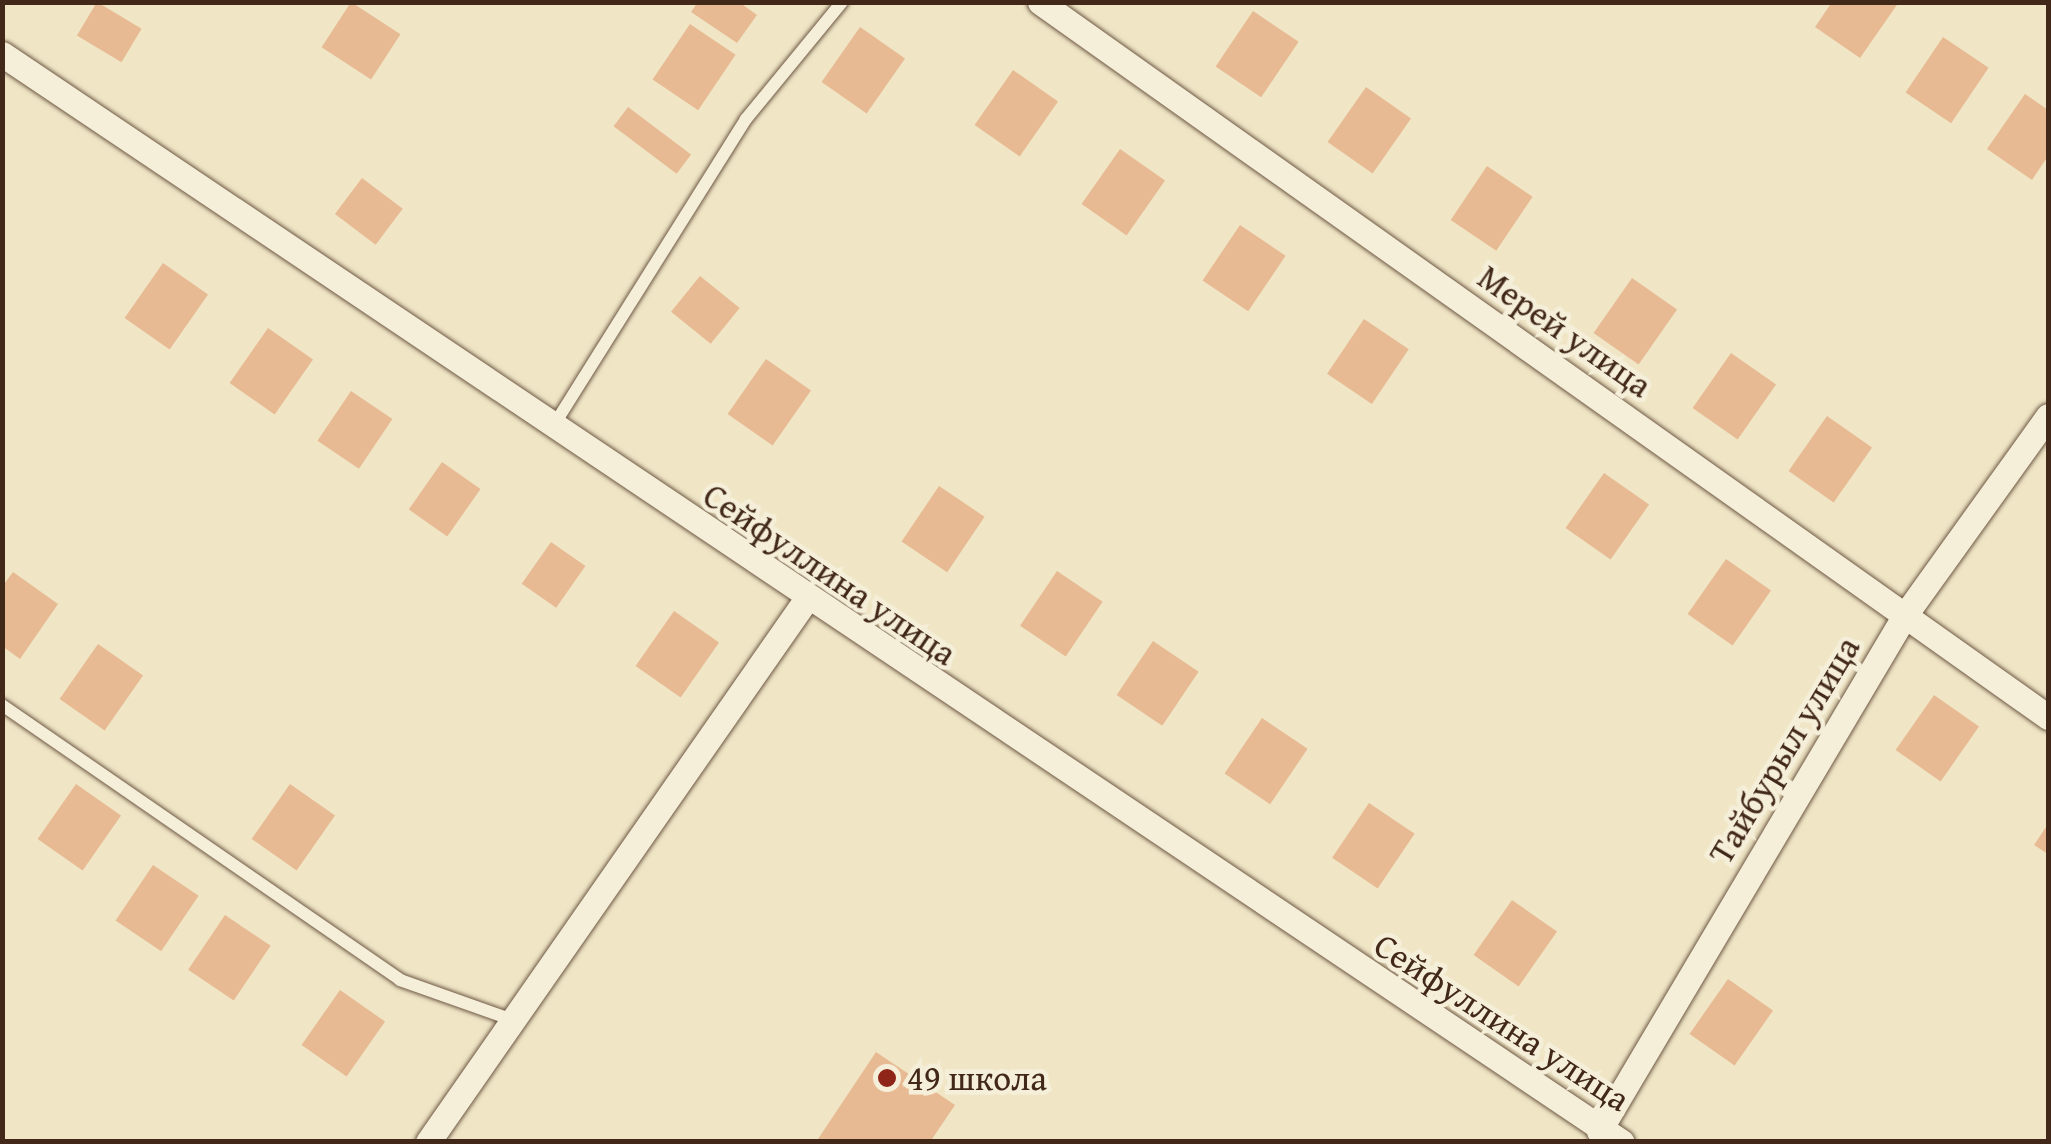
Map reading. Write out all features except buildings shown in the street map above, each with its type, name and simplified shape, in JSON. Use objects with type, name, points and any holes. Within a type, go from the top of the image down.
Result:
[{"type":"street","name":"Мерей улица","points":[[1040,2],[2048,717]]},
{"type":"street","name":"Сейфуллина улица","points":[[5,62],[553,427],[1604,1138]]},
{"type":"street","name":"Тайбурыл улица","points":[[1604,1138],[1905,615],[2048,416]]},
{"type":"street","points":[[428,1142],[805,600]]},
{"type":"lane","points":[[553,427],[746,119],[842,2]]},
{"type":"lane","points":[[2,705],[400,980],[513,1020]]},
{"type":"place","name":"49 школа","points":[[887,1078]]}]
